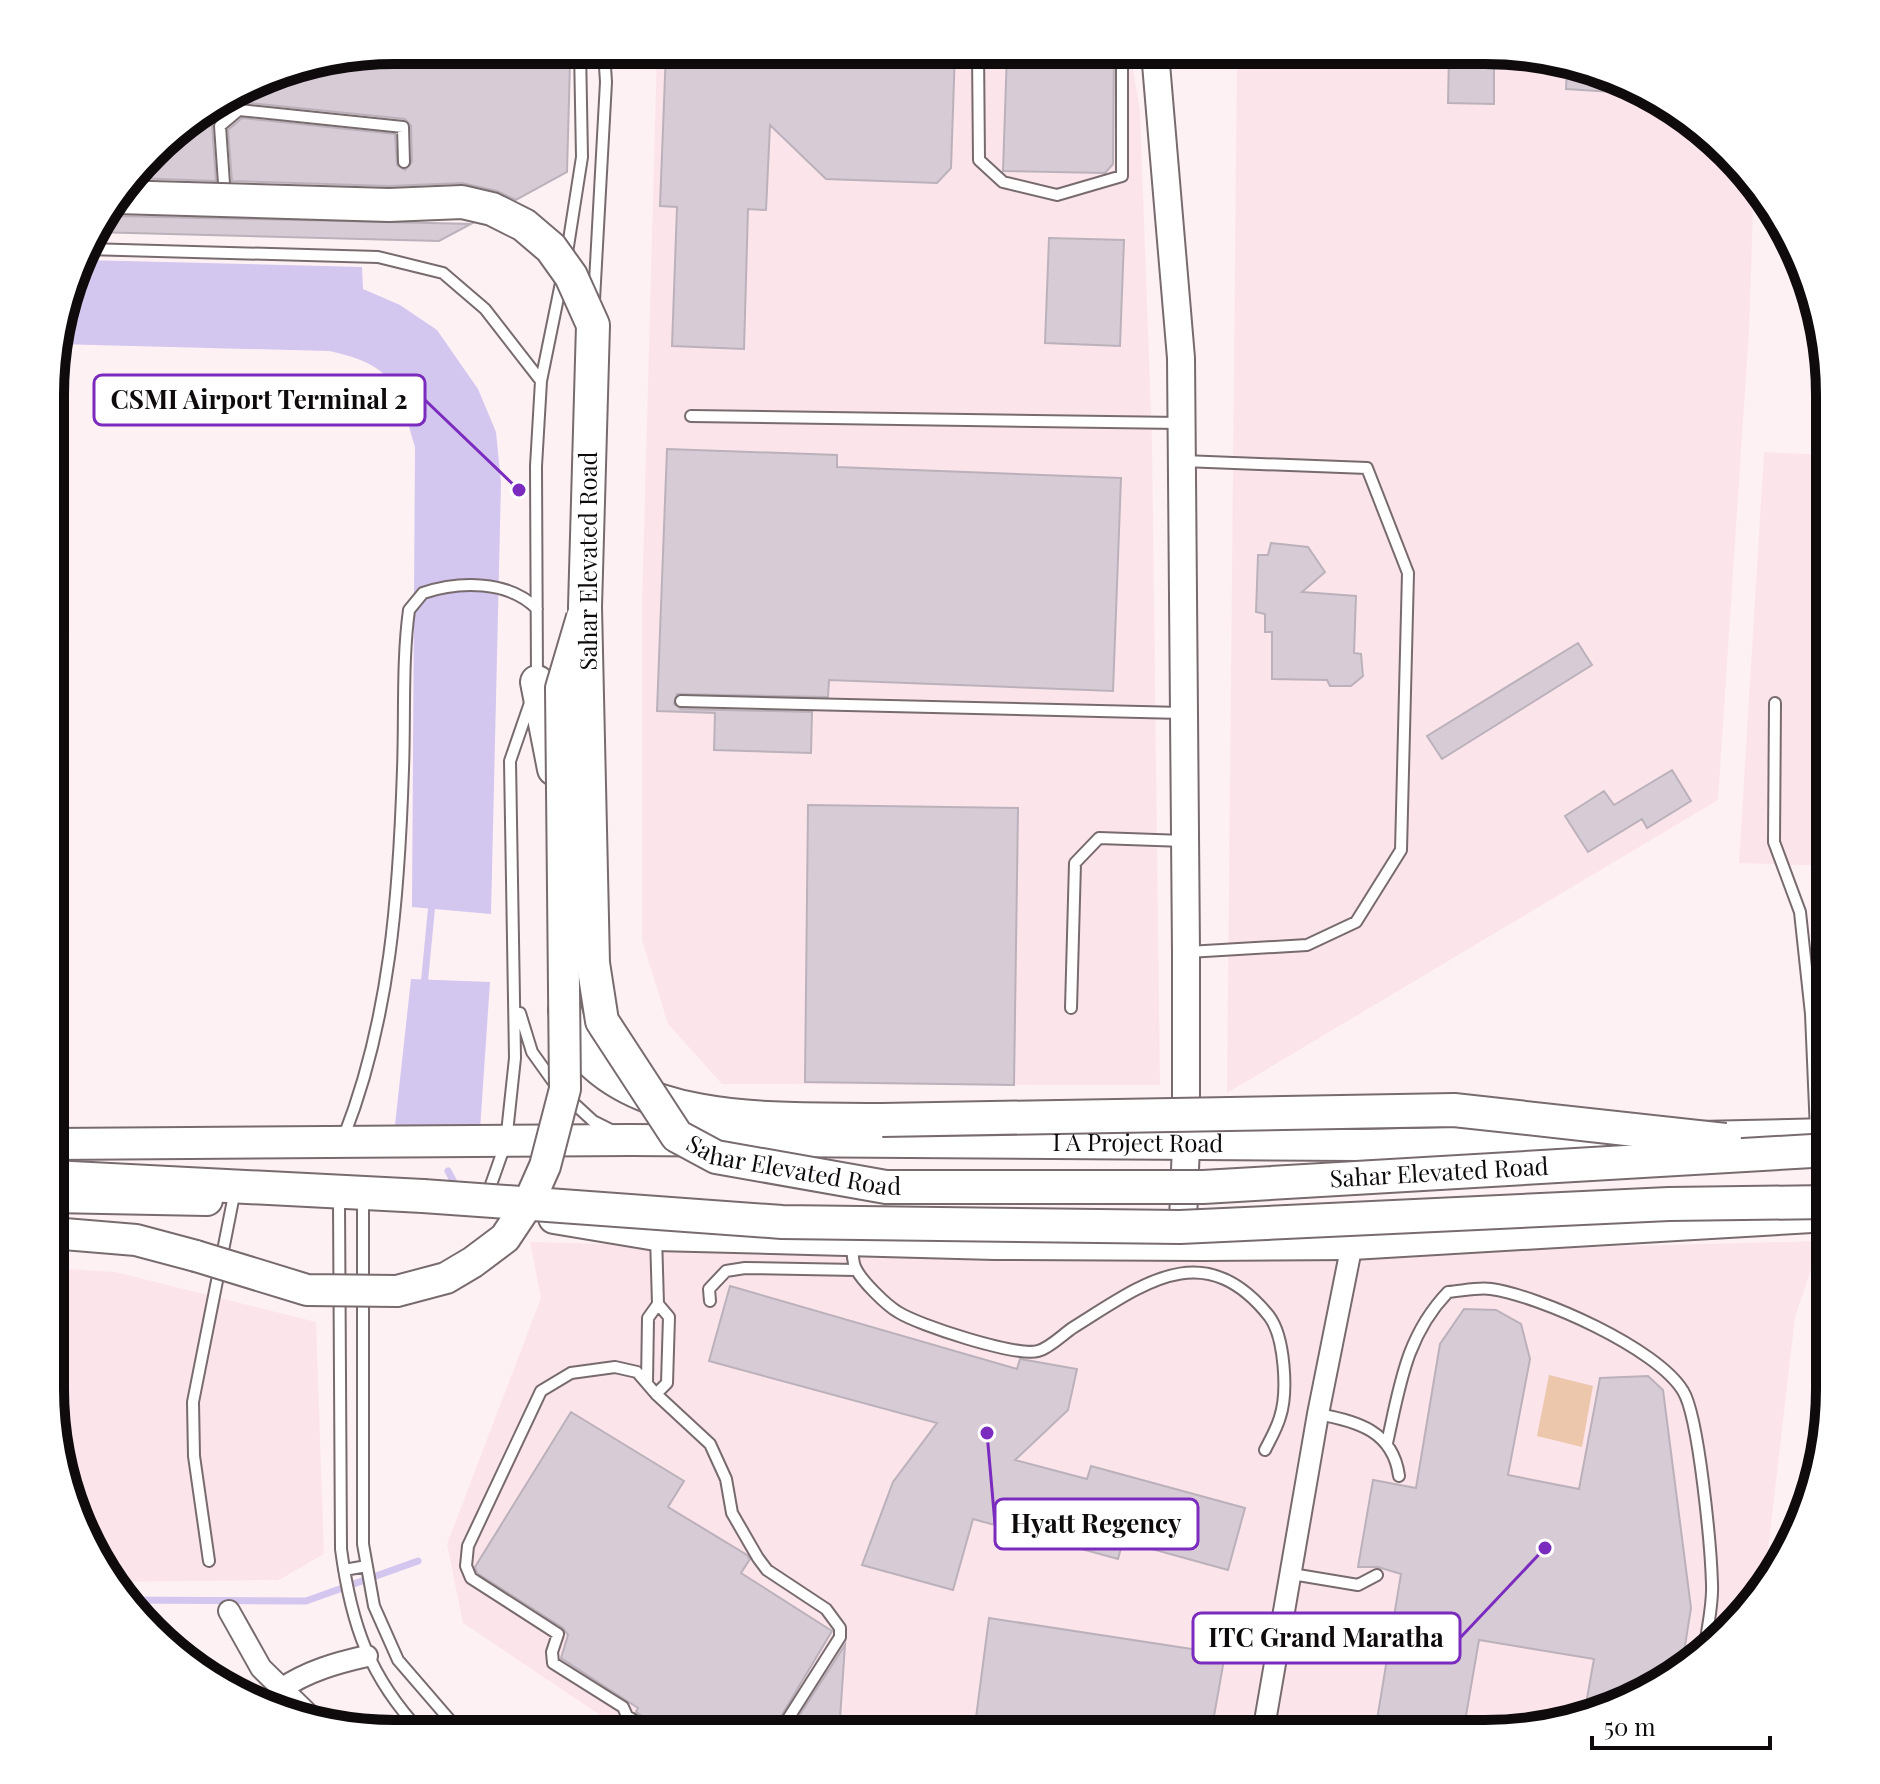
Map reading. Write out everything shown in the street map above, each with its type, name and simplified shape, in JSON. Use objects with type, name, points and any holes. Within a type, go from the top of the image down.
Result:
[{"type":"main road","points":[[130,197],[389,205],[462,202],[492,209],[524,225],[551,248],[571,276],[593,325]]},
{"type":"main road","name":"Sahar Elevated Road","points":[[593,325],[585,607],[593,963],[602,1021],[677,1136],[716,1157],[886,1187],[1203,1187],[1816,1142]]},
{"type":"main road","points":[[64,1234],[136,1240],[307,1290],[397,1291],[446,1278],[505,1238],[529,1202],[545,1166],[565,1089],[561,688],[585,607]]},
{"type":"main road","points":[[537,682],[554,763],[551,929],[555,981],[578,1047],[607,1075],[674,1106],[731,1116],[882,1120],[1454,1110],[1816,1141]]},
{"type":"main road","points":[[64,1144],[631,1140]]},
{"type":"main road","name":"I A Project Road","points":[[631,1140],[1186,1145],[1816,1142]]},
{"type":"main road","name":"Sahar Elevated Road","points":[[64,1178],[423,1196],[782,1222],[1180,1227],[1653,1205],[1816,1202]]},
{"type":"main road","points":[[64,1197],[480,1206],[656,1235],[851,1239],[1196,1253],[1816,1217]]},
{"type":"street","points":[[1156,64],[1181,358],[1186,1145],[1196,1253]]},
{"type":"street","points":[[1265,1720],[1318,1414],[1352,1244]]},
{"type":"street","points":[[229,1611],[261,1668],[298,1705]]},
{"type":"street","points":[[281,1689],[300,1677],[363,1649]]},
{"type":"lane","points":[[480,1206],[506,1142],[517,1004],[510,761],[537,682],[536,466],[541,381],[575,217],[580,172],[580,64]]},
{"type":"lane","name":"Sahar Elevated Road","points":[[593,325],[605,64]]},
{"type":"lane","points":[[978,64],[979,160],[1003,182],[1057,195],[1122,176],[1122,64]]},
{"type":"lane","points":[[225,200],[220,126],[239,110],[403,127],[404,162]]},
{"type":"lane","points":[[98,249],[378,257],[443,273],[485,309],[541,381]]},
{"type":"lane","points":[[691,416],[1182,423]]},
{"type":"lane","points":[[1182,461],[1367,468],[1408,573],[1401,850],[1356,922],[1307,945],[1186,952]]},
{"type":"lane","points":[[342,1144],[360,1096],[375,1041],[393,939],[409,610],[417,596],[436,589],[455,587],[512,590],[537,609]]},
{"type":"lane","points":[[681,701],[1184,713]]},
{"type":"lane","points":[[1775,703],[1774,842],[1800,912],[1816,1072]]},
{"type":"lane","points":[[1071,1008],[1075,863],[1099,838],[1186,841]]},
{"type":"lane","name":"I A Project Road","points":[[517,1004],[532,1052],[551,1082],[593,1121],[631,1140]]},
{"type":"lane","points":[[209,1561],[194,1456],[193,1402],[233,1200]]},
{"type":"lane","points":[[351,1204],[363,1544],[374,1606],[398,1660],[450,1720]]},
{"type":"lane","points":[[351,1204],[341,1549],[363,1649],[394,1701],[411,1720]]},
{"type":"lane","points":[[647,1383],[648,1318],[658,1304],[656,1235]]},
{"type":"lane","points":[[851,1239],[856,1270],[897,1312],[971,1339],[1016,1350],[1038,1351],[1196,1253],[1272,1320],[1285,1384],[1281,1416],[1265,1450]]},
{"type":"lane","points":[[710,1301],[709,1289],[726,1271],[745,1268],[856,1270]]},
{"type":"lane","points":[[1399,1476],[1387,1443],[1404,1364],[1427,1315],[1448,1292],[1489,1288],[1539,1300],[1590,1323],[1662,1368],[1684,1391],[1696,1440],[1713,1587],[1706,1635]]},
{"type":"lane","points":[[656,1394],[667,1383],[669,1330],[669,1317],[658,1304]]},
{"type":"lane","points":[[633,1720],[627,1716],[623,1707],[553,1663],[552,1652],[558,1634],[476,1582],[466,1566],[468,1546],[541,1391],[571,1373],[615,1367],[637,1372],[710,1444],[726,1479],[732,1513],[767,1570],[826,1609],[840,1628],[840,1637],[787,1720]]},
{"type":"lane","points":[[1318,1414],[1359,1422],[1387,1443]]},
{"type":"lane","points":[[344,1570],[367,1566]]},
{"type":"lane","points":[[1292,1574],[1358,1585],[1377,1575]]},
{"type":"shaded area","points":[[657,64],[1132,64],[1140,111],[1152,441],[1160,1085],[722,1084],[668,1024],[642,940],[642,604]]},
{"type":"shaded area","points":[[1237,64],[1506,65],[1549,70],[1612,89],[1650,108],[1686,132],[1719,161],[1753,202],[1749,331],[1718,800],[1227,1093]]},
{"type":"shaded area","points":[[93,260],[362,267],[363,289],[400,305],[437,330],[478,389],[496,432],[501,483],[491,914],[412,907],[415,447],[404,409],[391,382],[368,363],[329,351],[68,344],[75,309]]},
{"type":"shaded area","points":[[1764,452],[1816,454],[1816,866],[1739,863]]},
{"type":"shaded area","points":[[411,979],[490,982],[480,1130],[395,1125]]},
{"type":"shaded area","points":[[1816,1241],[1816,1256],[1795,1317],[1767,1562],[1719,1623],[1686,1652],[1650,1676],[1612,1695],[1571,1709],[1528,1717],[1485,1720],[608,1720],[463,1623],[447,1544],[541,1298],[530,1242],[1172,1258]]},
{"type":"shaded area","points":[[64,1269],[115,1272],[316,1322],[324,1554],[279,1580],[126,1582],[120,1573],[89,1516],[70,1453],[64,1389]]},
{"type":"shaded area","points":[[1549,1375],[1593,1386],[1582,1447],[1537,1436]]},
{"type":"building","points":[[395,64],[570,64],[567,172],[516,200],[497,191],[462,183],[389,186],[232,181],[228,130],[242,118],[395,134],[397,165],[405,170],[412,162],[411,126],[405,119],[241,102],[309,75],[352,67]]},
{"type":"building","points":[[665,64],[955,64],[951,168],[937,183],[826,179],[770,125],[766,210],[748,209],[744,349],[672,346],[677,207],[660,206]]},
{"type":"building","points":[[1007,64],[1114,64],[1113,164],[1105,173],[1003,171]]},
{"type":"building","points":[[1449,64],[1494,64],[1494,104],[1448,103]]},
{"type":"building","points":[[1567,74],[1619,92],[1566,89]]},
{"type":"building","points":[[235,106],[212,124],[216,181],[145,178],[194,132]]},
{"type":"building","points":[[117,216],[471,224],[439,241],[107,232]]},
{"type":"building","points":[[1049,238],[1124,240],[1120,346],[1045,343]]},
{"type":"building","points":[[667,449],[837,455],[837,467],[1121,478],[1113,691],[829,680],[828,697],[677,694],[674,704],[681,709],[812,712],[811,753],[714,750],[715,713],[657,711]]},
{"type":"building","points":[[1271,543],[1308,547],[1325,572],[1302,592],[1356,596],[1354,653],[1361,654],[1363,676],[1351,686],[1330,686],[1327,680],[1272,679],[1272,632],[1265,632],[1265,614],[1256,612],[1258,555],[1268,555]]},
{"type":"building","points":[[1578,643],[1592,665],[1442,759],[1427,736]]},
{"type":"building","points":[[1672,770],[1691,801],[1647,828],[1642,819],[1588,852],[1565,816],[1604,791],[1614,805]]},
{"type":"building","points":[[808,805],[1018,808],[1014,1085],[805,1082]]},
{"type":"building","points":[[730,1286],[1017,1369],[1020,1359],[1077,1369],[1068,1410],[1015,1460],[1087,1479],[1091,1466],[1245,1508],[1228,1570],[1123,1541],[1118,1559],[973,1519],[953,1590],[862,1565],[893,1482],[937,1423],[709,1361]]},
{"type":"building","points":[[1464,1309],[1496,1310],[1521,1324],[1530,1359],[1508,1475],[1579,1489],[1600,1378],[1648,1376],[1663,1390],[1691,1608],[1684,1654],[1631,1686],[1586,1704],[1594,1659],[1479,1640],[1465,1720],[1377,1720],[1401,1574],[1378,1567],[1358,1567],[1373,1480],[1416,1488],[1440,1344]]},
{"type":"building","points":[[571,1412],[684,1481],[668,1507],[747,1555],[750,1559],[741,1573],[832,1631],[779,1720],[649,1720],[636,1712],[638,1708],[561,1658],[568,1635],[563,1628],[477,1573],[475,1567]]},
{"type":"building","points":[[989,1618],[1225,1654],[1213,1720],[976,1720]]},
{"type":"building","points":[[845,1645],[840,1720],[796,1720]]},
{"type":"waterway","points":[[424,986],[432,903]]},
{"type":"waterway","points":[[448,1171],[457,1188]]},
{"type":"waterway","points":[[140,1600],[306,1601],[418,1561]]},
{"type":"place","name":"CSMI Airport Terminal 2","points":[[519,490]]},
{"type":"place","name":"Hyatt Regency","points":[[987,1433]]},
{"type":"place","name":"ITC Grand Maratha","points":[[1545,1548]]}]
